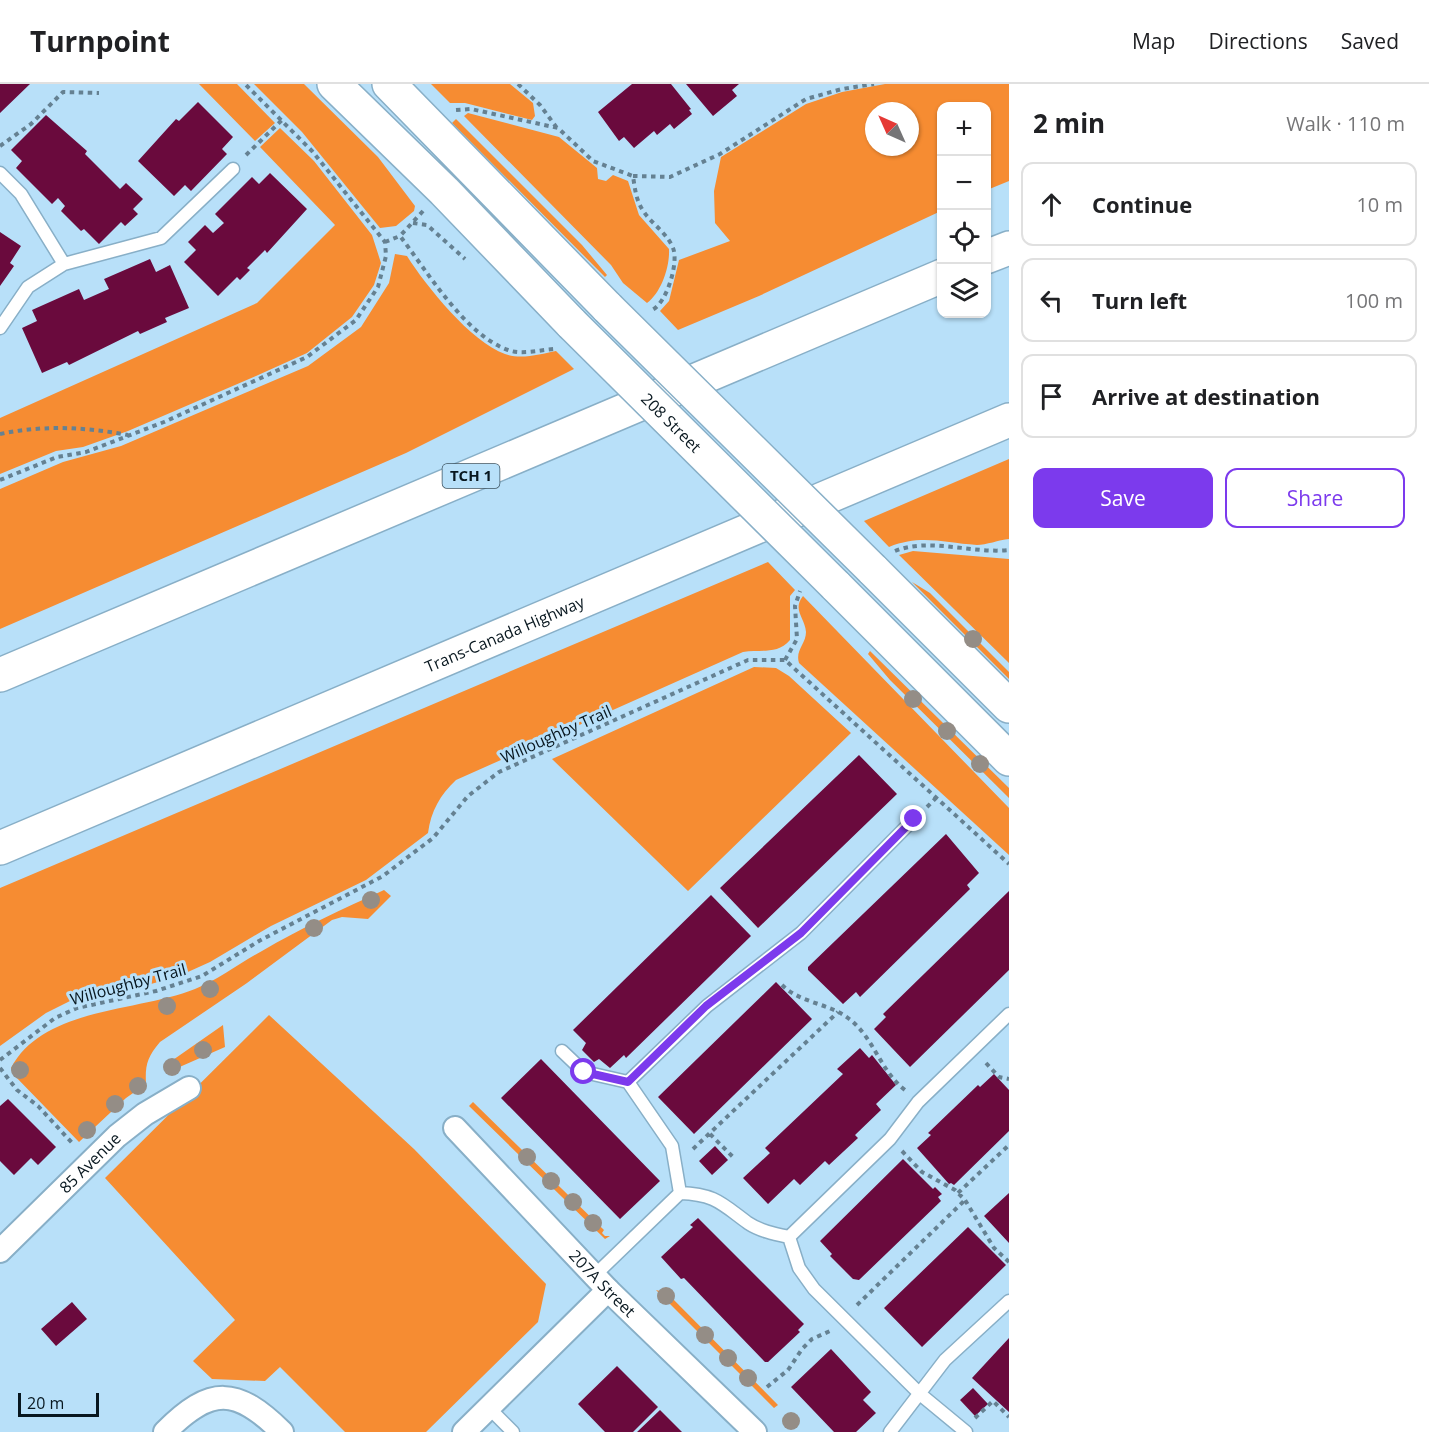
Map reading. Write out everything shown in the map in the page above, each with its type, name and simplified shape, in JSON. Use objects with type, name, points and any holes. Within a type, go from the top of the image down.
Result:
[{"type":"main road","name":"208 Street","points":[[334,84],[444,191],[567,336],[835,585],[1009,759]]},
{"type":"main road","points":[[388,84],[608,308],[1009,706]]},
{"type":"main road","points":[[991,255],[1009,248]]},
{"type":"main road","name":"TCH 1","points":[[0,675],[937,278]]},
{"type":"main road","name":"Trans-Canada Highway","points":[[0,848],[1009,420]]},
{"type":"street","name":"85 Avenue","points":[[0,1251],[91,1162],[145,1114],[189,1088]]},
{"type":"street","name":"207A Street","points":[[455,1128],[602,1282],[755,1432]]},
{"type":"street","points":[[464,1432],[489,1408],[602,1282]]},
{"type":"street","points":[[165,1432],[202,1402],[230,1398],[246,1403],[262,1413],[282,1432]]},
{"type":"lane","points":[[0,328],[28,287],[64,264],[161,238],[233,169]]},
{"type":"lane","points":[[0,173],[21,194],[64,264]]},
{"type":"lane","points":[[628,1082],[706,1006],[801,933],[914,819]]},
{"type":"lane","points":[[789,1237],[890,1139],[918,1102],[1009,1014]]},
{"type":"lane","points":[[562,1051],[584,1072],[628,1082],[672,1146],[677,1164],[680,1193],[602,1282]]},
{"type":"lane","points":[[680,1193],[716,1198],[750,1224],[789,1237]]},
{"type":"lane","points":[[789,1237],[799,1268],[814,1289],[920,1394],[966,1432]]},
{"type":"lane","points":[[890,1432],[945,1360],[1009,1301]]},
{"type":"lane","points":[[489,1408],[513,1432]]},
{"type":"path","points":[[0,480],[57,457],[86,452],[129,435],[307,357],[356,320],[373,296],[378,287],[386,256],[385,242],[312,151],[245,84]]},
{"type":"path","points":[[518,84],[540,105],[558,128],[593,161],[633,176],[670,177],[720,154],[806,99],[842,89],[874,84]]},
{"type":"path","points":[[0,146],[30,124],[63,92],[99,93]]},
{"type":"path","points":[[433,130],[452,110],[462,109],[558,128]]},
{"type":"path","points":[[233,169],[282,120]]},
{"type":"path","points":[[633,176],[636,196],[643,211],[670,241],[675,251],[663,300],[656,309],[645,313]]},
{"type":"path","points":[[385,242],[400,236],[444,191]]},
{"type":"path","points":[[400,236],[461,314],[487,339],[509,351],[567,336]]},
{"type":"path","points":[[0,434],[23,429],[96,429],[129,435]]},
{"type":"path","name":"Willoughby Trail","points":[[0,1059],[42,1025],[77,1008],[156,991],[202,975],[259,941],[383,876],[433,838],[468,796],[499,772],[748,660],[785,660],[1009,864]]},
{"type":"path","points":[[783,985],[796,996],[838,1012],[862,1030],[885,1068],[918,1102]]},
{"type":"path","points":[[677,1164],[838,1012]]},
{"type":"path","points":[[981,1059],[999,1077],[1009,1079]]},
{"type":"path","points":[[0,1068],[17,1089],[38,1106],[91,1162]]},
{"type":"path","points":[[710,1134],[734,1158]]},
{"type":"path","points":[[958,1193],[1009,1144]]},
{"type":"path","points":[[900,1148],[922,1172],[958,1193],[965,1200],[994,1248],[1009,1262]]},
{"type":"path","points":[[853,1310],[965,1200]]},
{"type":"path","points":[[767,1387],[788,1370],[801,1349],[812,1339],[824,1335],[834,1327]]},
{"type":"path","points":[[972,1420],[993,1401],[1009,1417]]},
{"type":"shaded area","points":[[199,84],[237,84],[275,123],[255,141]]},
{"type":"shaded area","points":[[254,84],[304,84],[378,157],[415,206],[414,211],[396,226],[380,228],[302,132]]},
{"type":"shaded area","points":[[431,84],[510,84],[533,103],[535,116],[532,120],[465,103],[450,103]]},
{"type":"shaded area","points":[[885,84],[1009,84],[1009,181],[991,188],[991,102],[937,102],[937,213],[759,296],[678,330],[660,311],[669,301],[679,260],[730,241],[715,223],[714,191],[721,157],[806,104],[842,92]]},
{"type":"shaded area","points":[[468,113],[559,137],[597,168],[598,179],[606,181],[613,175],[628,181],[639,215],[669,249],[664,279],[652,299],[647,303],[623,283],[611,265],[464,116]]},
{"type":"shaded area","points":[[456,119],[582,245],[607,275],[605,277],[452,123]]},
{"type":"shaded area","points":[[280,128],[314,161],[372,235],[381,263],[374,285],[352,317],[307,353],[256,376],[128,431],[83,447],[56,451],[0,474],[0,418],[257,303],[335,225],[260,147]]},
{"type":"shaded area","points":[[395,254],[407,256],[450,312],[492,348],[511,356],[531,356],[556,351],[574,369],[406,453],[0,629],[0,489],[63,462],[121,446],[308,366],[361,327],[389,283]]},
{"type":"shaded area","points":[[1009,459],[1009,539],[977,545],[922,540],[889,547],[864,521]]},
{"type":"shaded area","points":[[913,551],[1009,559],[1009,663],[899,555]]},
{"type":"shaded area","points":[[768,562],[795,590],[790,596],[790,640],[785,645],[774,650],[743,652],[456,780],[437,804],[428,833],[366,880],[271,926],[210,962],[179,976],[144,986],[106,991],[72,1000],[46,1013],[0,1046],[0,888]]},
{"type":"shaded area","points":[[912,582],[930,593],[1009,672],[1009,679]]},
{"type":"shaded area","points":[[803,596],[1009,808],[1009,855],[799,663],[798,654],[806,632],[799,610]]},
{"type":"shaded area","points":[[870,651],[1009,788],[1009,798],[890,680],[868,654]]},
{"type":"shaded area","points":[[754,667],[776,668],[789,676],[851,733],[688,891],[552,759]]},
{"type":"shaded area","points":[[384,890],[391,896],[368,919],[342,917],[332,920],[247,983],[160,1042],[148,1062],[146,1084],[126,1098],[79,1142],[13,1074],[11,1068],[26,1048],[45,1033],[68,1022],[94,1014],[195,989],[292,934]]},
{"type":"shaded area","points":[[269,1015],[414,1149],[546,1284],[538,1322],[426,1432],[345,1432],[280,1367],[265,1381],[212,1379],[193,1361],[235,1320],[105,1178]]},
{"type":"shaded area","points":[[223,1025],[225,1047],[166,1073],[170,1062]]},
{"type":"shaded area","points":[[473,1102],[604,1230],[602,1233],[605,1236],[610,1236],[605,1239],[469,1106]]},
{"type":"shaded area","points":[[656,1290],[667,1293],[778,1405],[774,1408]]},
{"type":"building","points":[[0,84],[30,84],[0,113]]},
{"type":"building","points":[[632,84],[671,84],[691,109],[689,110],[692,114],[674,129],[670,124],[657,135],[654,131],[634,148],[624,137],[619,141],[598,112]]},
{"type":"building","points":[[686,84],[739,84],[732,90],[737,96],[713,116]]},
{"type":"building","points":[[198,102],[233,137],[222,149],[227,154],[191,191],[185,185],[174,196],[138,161],[176,119],[179,121]]},
{"type":"building","points":[[46,115],[87,151],[85,154],[120,189],[126,183],[143,199],[133,209],[138,214],[125,226],[121,222],[99,244],[84,229],[81,231],[61,211],[65,206],[58,198],[52,204],[16,168],[22,161],[11,150]]},
{"type":"building","points":[[270,173],[307,209],[267,253],[265,250],[247,268],[250,270],[240,280],[237,277],[218,296],[184,262],[196,250],[188,242],[205,225],[213,233],[224,223],[215,214],[252,177],[259,184]]},
{"type":"building","points":[[0,232],[21,246],[10,263],[14,266],[0,286]]},
{"type":"building","points":[[150,259],[156,272],[170,265],[189,308],[165,318],[167,322],[140,334],[138,331],[69,365],[67,362],[42,373],[22,328],[37,321],[32,310],[79,289],[84,300],[109,289],[104,279]]},
{"type":"building","points":[[859,755],[897,794],[758,928],[720,888]]},
{"type":"building","points":[[946,834],[979,873],[967,885],[970,889],[860,997],[856,992],[843,1004],[808,970],[808,967]]},
{"type":"building","points":[[1009,891],[1009,970],[910,1067],[874,1029],[886,1017],[883,1014]]},
{"type":"building","points":[[711,895],[751,936],[626,1058],[624,1055],[610,1068],[599,1059],[594,1062],[582,1050],[586,1043],[573,1030]]},
{"type":"building","points":[[776,982],[812,1019],[694,1134],[658,1097]]},
{"type":"building","points":[[860,1048],[869,1058],[872,1055],[896,1085],[876,1104],[881,1110],[855,1135],[858,1138],[829,1165],[825,1161],[800,1185],[794,1179],[768,1204],[743,1178],[770,1153],[765,1148],[843,1074],[837,1069]]},
{"type":"building","points":[[541,1059],[660,1181],[620,1219],[501,1098]]},
{"type":"building","points":[[994,1074],[1009,1090],[1009,1131],[954,1185],[949,1184],[917,1148],[931,1135],[928,1133],[978,1085],[980,1087]]},
{"type":"building","points":[[8,1099],[56,1147],[38,1165],[31,1158],[14,1175],[0,1161],[0,1106]]},
{"type":"building","points":[[715,1146],[728,1160],[712,1175],[699,1161]]},
{"type":"building","points":[[903,1159],[933,1189],[935,1187],[942,1194],[938,1197],[941,1201],[859,1280],[853,1279],[830,1256],[832,1254],[820,1241]]},
{"type":"building","points":[[1009,1193],[1009,1243],[984,1216]]},
{"type":"building","points":[[698,1218],[804,1324],[798,1330],[800,1332],[768,1362],[765,1362],[661,1257],[693,1227],[690,1225]]},
{"type":"building","points":[[968,1227],[1006,1265],[922,1347],[884,1308]]},
{"type":"building","points":[[72,1302],[87,1319],[56,1346],[41,1329]]},
{"type":"building","points":[[1009,1338],[1009,1412],[972,1378]]},
{"type":"building","points":[[831,1349],[871,1392],[863,1400],[876,1413],[856,1432],[834,1432],[791,1387]]},
{"type":"building","points":[[617,1366],[658,1407],[633,1432],[605,1432],[578,1404]]},
{"type":"building","points":[[973,1388],[988,1404],[975,1416],[960,1400]]},
{"type":"building","points":[[660,1410],[682,1432],[637,1432]]},
{"type":"route","points":[[584,1072],[628,1082],[706,1006],[801,933],[914,819]]}]
